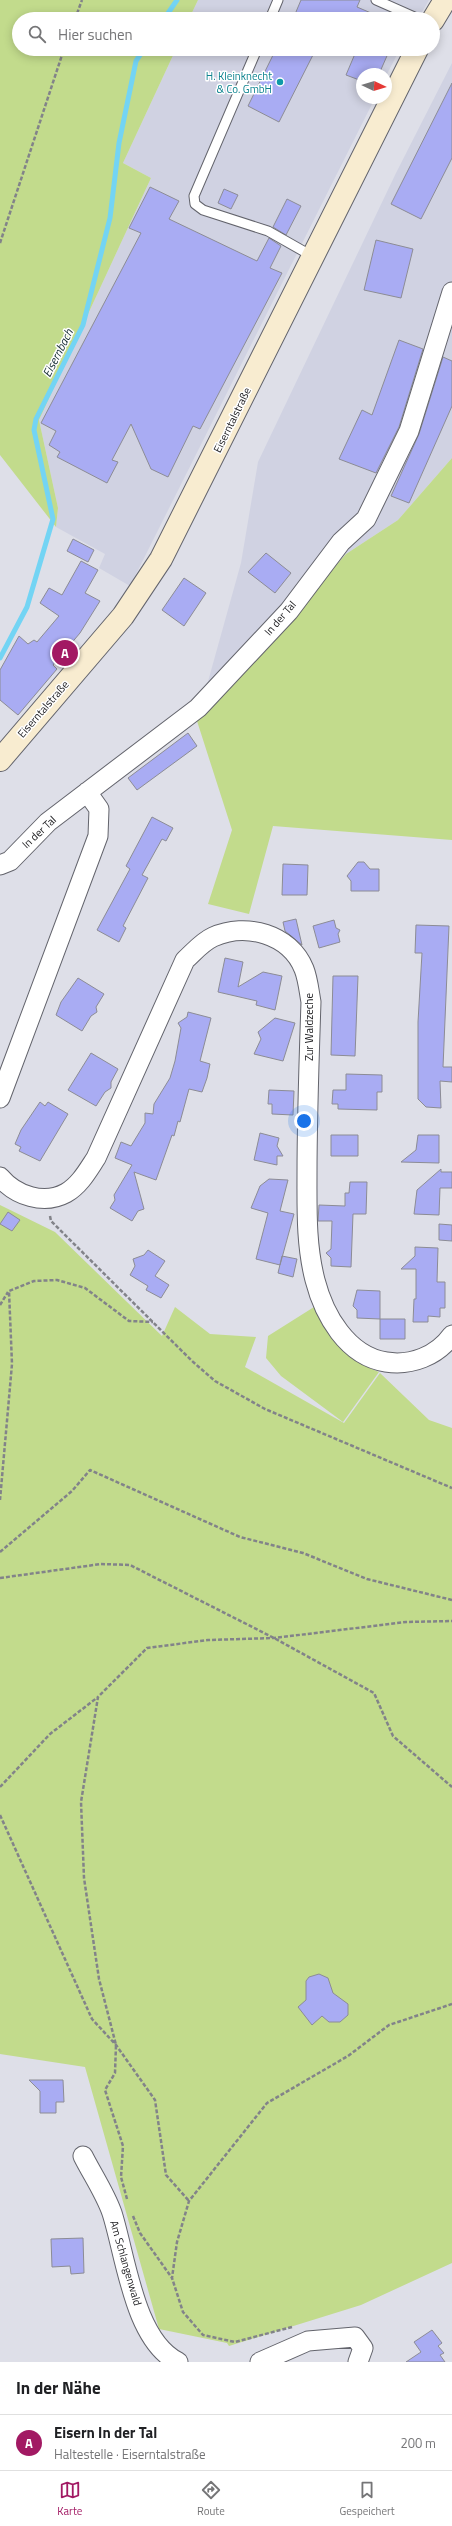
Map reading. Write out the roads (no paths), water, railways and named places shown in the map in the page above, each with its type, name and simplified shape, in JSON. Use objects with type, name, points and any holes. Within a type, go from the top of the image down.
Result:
[{"type":"main road","points":[[438,12],[445,0]]},
{"type":"main road","name":"Eiserntalstraße","points":[[0,760],[123,616],[161,559],[413,56]]},
{"type":"street","name":"In der Tal","points":[[0,865],[10,861],[48,822],[198,708],[289,611],[341,542],[366,519],[409,431],[452,292]]},
{"type":"street","points":[[0,1098],[98,836],[99,809],[87,792]]},
{"type":"street","name":"Zur Waldzeche","points":[[0,1177],[7,1185],[23,1195],[45,1198],[67,1193],[83,1178],[96,1158],[185,960],[198,947],[213,937],[231,932],[261,932],[288,946],[304,968],[311,1002],[307,1238],[315,1280],[323,1305],[335,1327],[349,1344],[361,1354],[384,1362],[407,1363],[422,1359],[438,1350],[452,1335]]},
{"type":"street","name":"Am Schlangenwald","points":[[83,2156],[111,2211],[143,2324],[161,2351],[178,2362]]},
{"type":"street","points":[[260,2362],[308,2341],[355,2337],[363,2348],[358,2362]]},
{"type":"lane","points":[[273,12],[278,0]]},
{"type":"lane","points":[[376,0],[403,12]]},
{"type":"lane","points":[[254,56],[194,196],[195,204],[203,210],[268,231],[312,256]]},
{"type":"waterway","name":"Eisernbach","points":[[169,12],[177,0]]},
{"type":"waterway","name":"Eisernbach","points":[[0,658],[27,607],[53,519],[34,430],[36,419],[83,325],[110,218],[119,143],[136,61],[139,56]]},
{"type":"place","name":"H. Kleinknecht & Co. GmbH","points":[[280,82]]},
{"type":"place","name":"Eisern In der Tal","points":[[65,653]]}]
